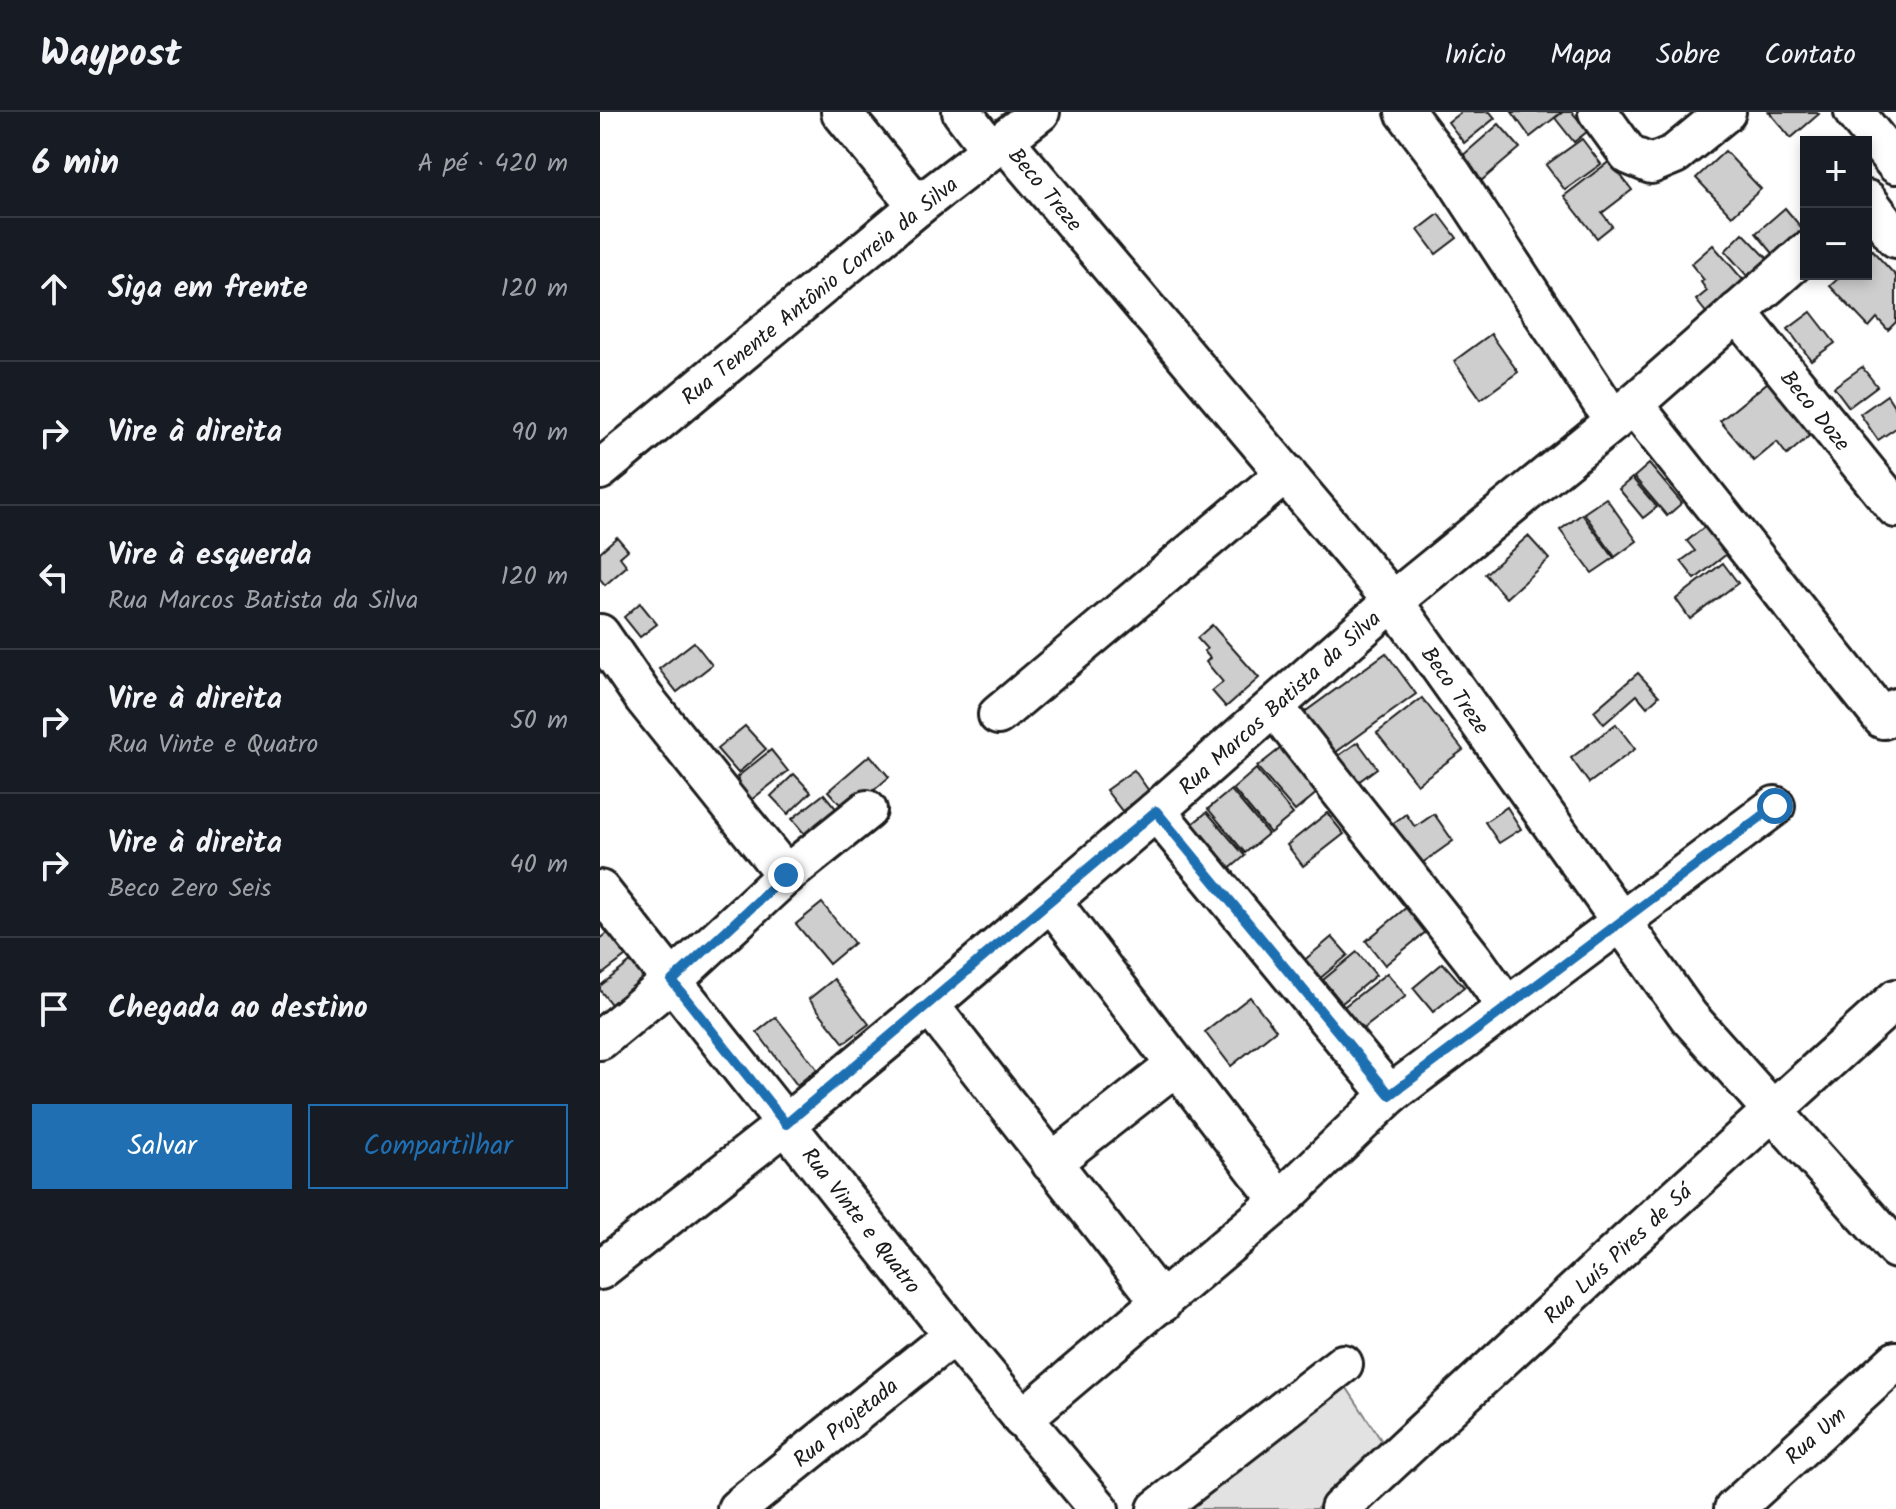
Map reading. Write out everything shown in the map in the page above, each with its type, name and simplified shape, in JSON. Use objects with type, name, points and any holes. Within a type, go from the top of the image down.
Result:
[{"type":"street","points":[[841,112],[918,206]]},
{"type":"street","name":"Beco Treze","points":[[962,112],[998,145],[1286,473],[1393,601],[1689,1017],[1896,1249]]},
{"type":"street","name":"Rua Tenente Antônio Correia da Silva","points":[[600,470],[918,206],[1040,112]]},
{"type":"street","points":[[1405,112],[1623,413],[1883,719],[1896,708]]},
{"type":"street","points":[[1598,112],[1629,155],[1642,163],[1659,162],[1692,142],[1726,112]]},
{"type":"street","points":[[1854,112],[1896,164]]},
{"type":"street","points":[[1872,196],[1896,176]]},
{"type":"street","points":[[1872,208],[1896,238]]},
{"type":"street","name":"Rua Marcos Batista da Silva","points":[[600,1270],[786,1124],[929,1005],[1156,811],[1393,601],[1623,413],[1800,257]]},
{"type":"street","name":"Beco Doze","points":[[1737,312],[1896,508]]},
{"type":"street","points":[[998,715],[1286,473]]},
{"type":"street","points":[[600,634],[644,698],[786,875]]},
{"type":"street","points":[[1274,707],[1473,959],[1507,1007]]},
{"type":"street","points":[[1022,1419],[1280,1201],[1390,1095],[1775,806]]},
{"type":"street","points":[[600,1040],[672,981],[786,875],[867,810]]},
{"type":"street","points":[[1156,811],[1390,1095]]},
{"type":"street","name":"Rua Vinte e Quatro","points":[[600,890],[953,1335],[1099,1509]]},
{"type":"street","points":[[1051,901],[1280,1201]]},
{"type":"street","points":[[929,1005],[1162,1303]]},
{"type":"street","name":"Rua Luís Pires de Sá","points":[[1340,1509],[1772,1111],[1890,1018]]},
{"type":"street","points":[[1051,1163],[1175,1066]]},
{"type":"street","name":"Rua Projetada","points":[[737,1509],[953,1335]]},
{"type":"street","name":"Rua Um","points":[[1734,1509],[1896,1361]]},
{"type":"street","points":[[1157,1509],[1343,1364]]},
{"type":"shaded area","points":[[1345,1385],[1387,1449],[1316,1509],[1191,1509]]},
{"type":"building","points":[[1461,112],[1490,112],[1495,118],[1464,143],[1448,122]]},
{"type":"building","points":[[1512,112],[1562,112],[1530,137]]},
{"type":"building","points":[[1563,112],[1572,112],[1588,131],[1574,142],[1555,118]]},
{"type":"building","points":[[1769,112],[1817,112],[1819,114],[1791,138]]},
{"type":"building","points":[[1499,124],[1520,148],[1481,181],[1461,157]]},
{"type":"building","points":[[1582,139],[1601,164],[1565,190],[1546,165]]},
{"type":"building","points":[[1725,151],[1761,189],[1732,216],[1696,178]]},
{"type":"building","points":[[1610,161],[1632,190],[1602,213],[1612,226],[1597,238],[1564,196]]},
{"type":"building","points":[[1785,208],[1800,226],[1800,238],[1776,257],[1756,233]]},
{"type":"building","points":[[1439,214],[1457,238],[1436,254],[1418,230]]},
{"type":"building","points":[[1743,233],[1769,260],[1749,278],[1725,251]]},
{"type":"building","points":[[1713,245],[1751,289],[1708,315],[1696,300],[1707,291],[1701,282],[1704,280],[1691,264]]},
{"type":"building","points":[[1872,250],[1896,276],[1896,322],[1888,330],[1877,318],[1869,327],[1830,286],[1836,280],[1872,280]]},
{"type":"building","points":[[1811,312],[1835,343],[1811,360],[1788,329]]},
{"type":"building","points":[[1491,334],[1518,372],[1481,399],[1454,361]]},
{"type":"building","points":[[1862,367],[1877,386],[1849,407],[1834,387]]},
{"type":"building","points":[[1778,374],[1821,426],[1787,455],[1777,442],[1754,461],[1720,421]]},
{"type":"building","points":[[1887,395],[1896,409],[1896,428],[1878,440],[1860,414]]},
{"type":"building","points":[[1649,464],[1682,503],[1667,516],[1634,477]]},
{"type":"building","points":[[1632,478],[1657,507],[1643,518],[1619,489]]},
{"type":"building","points":[[1606,498],[1637,541],[1615,557],[1584,513]]},
{"type":"building","points":[[1582,514],[1614,558],[1592,573],[1560,530]]},
{"type":"building","points":[[1707,525],[1728,553],[1695,579],[1681,561],[1695,551],[1687,541]]},
{"type":"building","points":[[1528,536],[1549,559],[1506,598],[1485,574]]},
{"type":"building","points":[[617,537],[628,550],[620,557],[627,566],[605,585],[600,579],[600,552]]},
{"type":"building","points":[[1723,563],[1738,583],[1690,619],[1676,599]]},
{"type":"building","points":[[640,603],[657,624],[640,637],[624,617]]},
{"type":"building","points":[[1212,625],[1259,678],[1226,707],[1212,691],[1223,682],[1206,662],[1210,658],[1204,651],[1207,649],[1197,638]]},
{"type":"building","points":[[694,642],[712,665],[677,692],[659,669]]},
{"type":"building","points":[[1386,653],[1416,694],[1325,760],[1295,719]]},
{"type":"building","points":[[1638,673],[1659,696],[1647,707],[1637,695],[1604,724],[1594,711]]},
{"type":"building","points":[[1422,698],[1463,750],[1417,784],[1377,733]]},
{"type":"building","points":[[1616,724],[1635,749],[1589,783],[1571,758]]},
{"type":"building","points":[[745,726],[766,749],[738,773],[717,749]]},
{"type":"building","points":[[1358,742],[1377,768],[1354,785],[1334,759]]},
{"type":"building","points":[[1281,748],[1318,792],[1295,811],[1257,767]]},
{"type":"building","points":[[771,750],[788,771],[746,804],[733,787],[740,782],[737,777]]},
{"type":"building","points":[[870,755],[889,777],[848,813],[828,791]]},
{"type":"building","points":[[1256,769],[1293,814],[1270,833],[1233,789]]},
{"type":"building","points":[[1134,770],[1149,791],[1122,811],[1106,790]]},
{"type":"building","points":[[794,774],[811,792],[788,814],[771,796]]},
{"type":"building","points":[[1231,790],[1268,834],[1245,853],[1208,809]]},
{"type":"building","points":[[824,794],[843,817],[812,843],[792,819]]},
{"type":"building","points":[[1507,807],[1521,829],[1499,843],[1485,822]]},
{"type":"building","points":[[1207,812],[1245,856],[1221,876],[1184,831]]},
{"type":"building","points":[[1327,813],[1344,834],[1303,866],[1287,845]]},
{"type":"building","points":[[1406,814],[1415,827],[1434,814],[1453,841],[1411,871],[1388,827]]},
{"type":"building","points":[[822,903],[854,943],[829,964],[796,924]]},
{"type":"building","points":[[1407,907],[1427,931],[1385,965],[1366,941]]},
{"type":"building","points":[[612,930],[630,953],[600,976],[600,939]]},
{"type":"building","points":[[1332,937],[1348,955],[1318,980],[1302,962]]},
{"type":"building","points":[[1357,952],[1376,975],[1342,1003],[1323,980]]},
{"type":"building","points":[[637,957],[656,982],[617,1012],[600,986]]},
{"type":"building","points":[[1443,963],[1464,987],[1433,1012],[1413,988]]},
{"type":"building","points":[[1387,973],[1406,996],[1359,1032],[1341,1009]]},
{"type":"building","points":[[834,979],[869,1024],[844,1043],[809,999]]},
{"type":"building","points":[[1250,997],[1276,1030],[1231,1066],[1205,1032]]},
{"type":"building","points":[[776,1017],[817,1069],[797,1085],[757,1032]]},
{"type":"route","points":[[786,875],[672,981],[786,1124],[1156,811],[1390,1095],[1775,806]]}]
